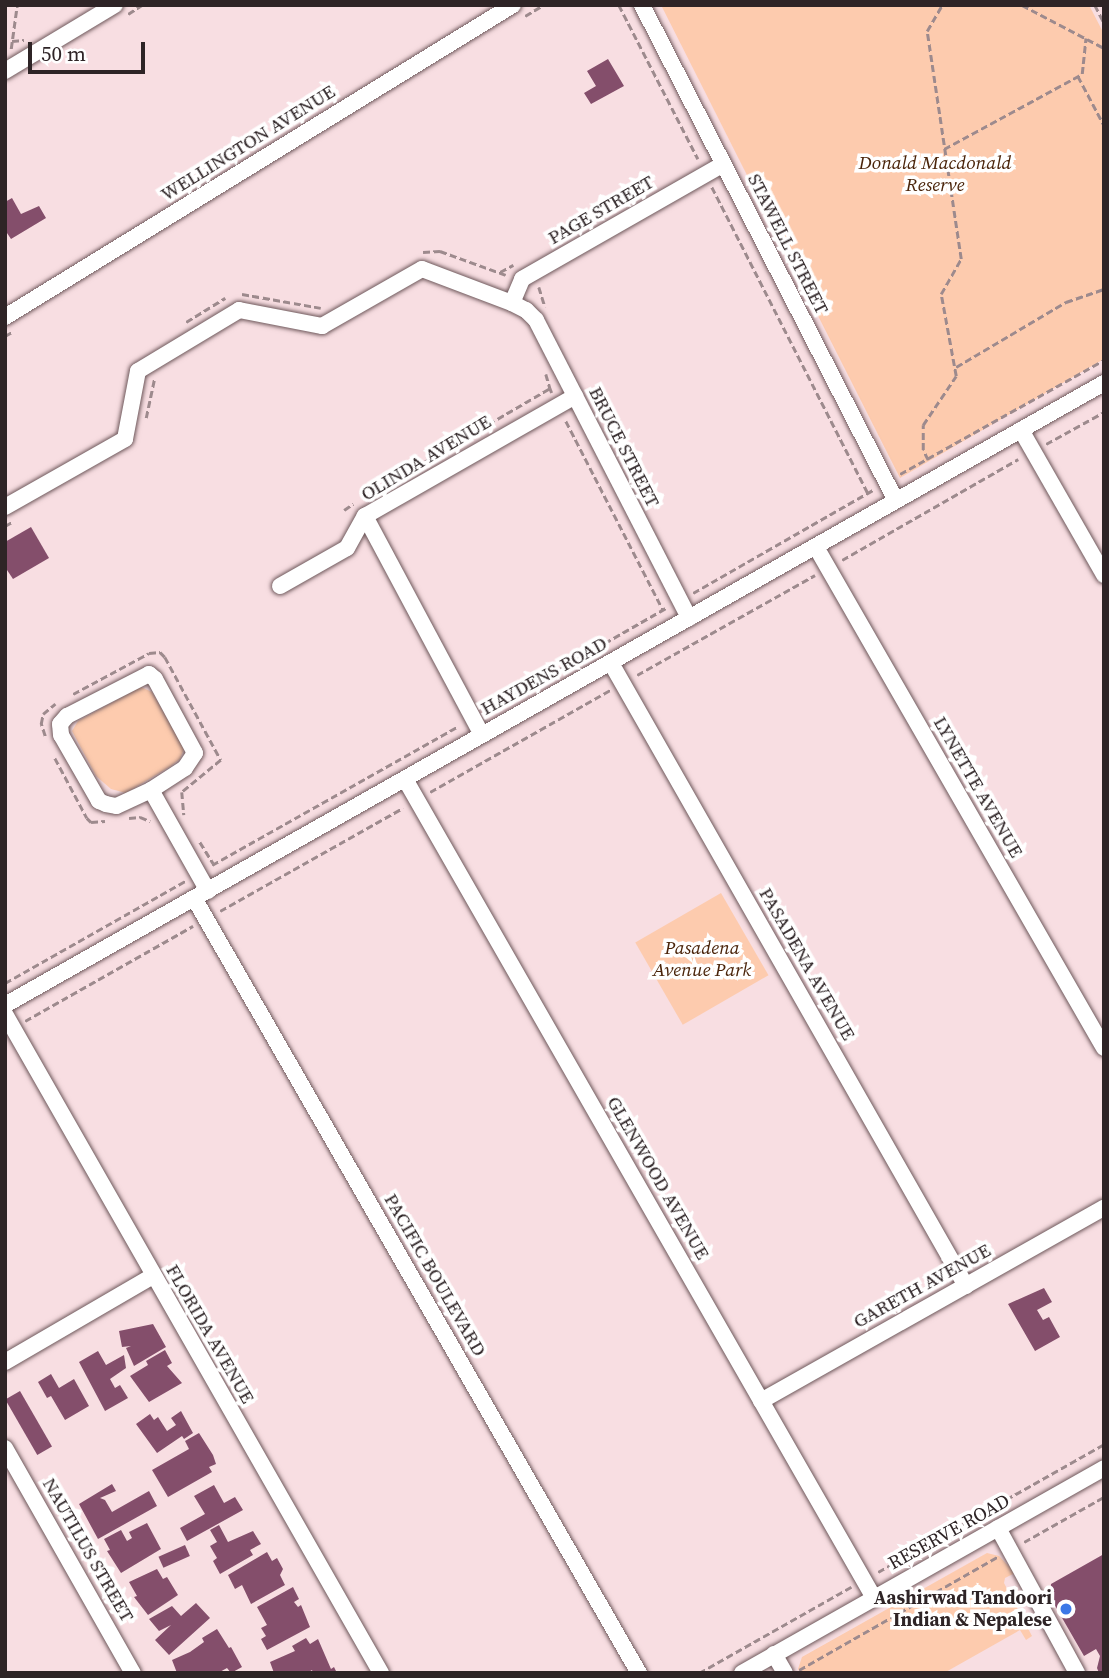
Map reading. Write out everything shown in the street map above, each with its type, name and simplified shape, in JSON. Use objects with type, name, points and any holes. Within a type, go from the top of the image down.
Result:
[{"type":"street","points":[[6,71],[115,5]]},
{"type":"street","name":"WELLINGTON AVENUE","points":[[5,317],[513,5]]},
{"type":"street","name":"STAWELL STREET","points":[[642,5],[893,479],[896,501]]},
{"type":"street","name":"PAGE STREET","points":[[522,279],[724,164]]},
{"type":"street","name":"BRUCE STREET","points":[[5,507],[125,439],[138,371],[239,310],[322,326],[422,270],[512,303],[526,310],[536,320],[689,618]]},
{"type":"street","points":[[512,303],[522,279]]},
{"type":"street","name":"HAYDENS ROAD","points":[[5,1005],[1104,383]]},
{"type":"street","name":"OLINDA AVENUE","points":[[482,735],[365,516],[575,396]]},
{"type":"street","points":[[1021,430],[1104,575]]},
{"type":"street","points":[[280,586],[347,548],[365,516]]},
{"type":"street","name":"LYNETTE AVENUE","points":[[816,547],[1104,1048]]},
{"type":"street","name":"PASADENA AVENUE","points":[[611,663],[966,1286]]},
{"type":"street","points":[[149,674],[155,679],[195,752],[185,768],[151,790],[116,806],[99,800],[61,735],[61,724],[67,716],[149,674]]},
{"type":"street","name":"GLENWOOD AVENUE","points":[[405,779],[874,1598]]},
{"type":"street","name":"PACIFIC BOULEVARD","points":[[151,790],[198,873],[206,919],[639,1673]]},
{"type":"street","name":"FLORIDA AVENUE","points":[[9,1021],[381,1673]]},
{"type":"street","name":"GARETH AVENUE","points":[[761,1401],[1104,1208]]},
{"type":"street","points":[[5,1362],[153,1276]]},
{"type":"street","name":"NAUTILUS STREET","points":[[5,1448],[134,1673]]},
{"type":"street","name":"RESERVE ROAD","points":[[742,1673],[1103,1470]]},
{"type":"street","points":[[998,1528],[1077,1673]]},
{"type":"street","points":[[775,1654],[785,1673]]},
{"type":"path","points":[[6,71],[17,5]]},
{"type":"path","points":[[619,5],[868,493]]},
{"type":"path","points":[[936,479],[923,450],[923,425],[956,376],[941,294],[961,259],[927,31],[942,5]]},
{"type":"path","points":[[1022,5],[1104,48]]},
{"type":"path","points":[[1095,5],[1104,23]]},
{"type":"path","points":[[12,41],[22,41],[34,34]]},
{"type":"path","points":[[944,149],[1082,74],[1086,38]]},
{"type":"path","points":[[1079,76],[1104,125]]},
{"type":"path","points":[[416,254],[430,250],[440,251],[522,279],[539,287],[550,317]]},
{"type":"path","points":[[955,367],[1066,302],[1104,289]]},
{"type":"path","points":[[179,326],[223,299],[246,293],[324,308]]},
{"type":"path","points":[[5,983],[1104,360]]},
{"type":"path","points":[[546,370],[550,388]]},
{"type":"path","points":[[144,430],[155,378]]},
{"type":"path","points":[[9,1021],[206,919],[1104,412]]},
{"type":"path","points":[[565,420],[663,610]]},
{"type":"path","points":[[893,479],[897,469]]},
{"type":"path","points":[[5,526],[17,519]]},
{"type":"path","points":[[69,696],[149,653],[160,652],[165,657],[221,757],[220,764],[182,792],[185,818]]},
{"type":"path","points":[[46,741],[41,724],[43,714],[57,702]]},
{"type":"path","points":[[51,753],[88,818],[94,822],[108,821]]},
{"type":"path","points":[[122,819],[140,817],[152,822]]},
{"type":"path","points":[[200,841],[214,864]]},
{"type":"path","points":[[699,1673],[1104,1444]]},
{"type":"path","points":[[793,1673],[1104,1497]]},
{"type":"green space","name":"Donald Macdonald Reserve","points":[[661,5],[1089,5],[1104,34],[1104,359],[900,478]]},
{"type":"green space","points":[[141,687],[152,692],[184,749],[180,759],[171,766],[126,793],[111,789],[96,776],[72,731],[78,721]]},
{"type":"green space","name":"Pasadena Avenue Park","points":[[721,893],[768,975],[683,1025],[635,942]]},
{"type":"green space","points":[[987,1553],[999,1556],[1015,1573],[1005,1578],[1004,1583],[1032,1636],[1026,1640],[1020,1630],[944,1673],[800,1673],[798,1669],[802,1657]]},
{"type":"building","points":[[608,59],[624,86],[591,104],[584,93],[596,86],[587,71]]},
{"type":"building","points":[[12,198],[21,214],[39,206],[46,218],[11,239],[5,230],[5,202]]},
{"type":"building","points":[[31,527],[49,558],[13,579],[5,567],[5,542]]},
{"type":"building","points":[[1044,1288],[1052,1302],[1037,1310],[1043,1320],[1049,1317],[1060,1337],[1035,1351],[1008,1304]]},
{"type":"building","points":[[153,1324],[166,1347],[134,1366],[126,1348],[131,1346],[122,1347],[119,1331]]},
{"type":"building","points":[[165,1350],[172,1363],[167,1366],[182,1383],[149,1402],[130,1376],[148,1365],[146,1361]]},
{"type":"building","points":[[98,1351],[106,1365],[124,1355],[126,1368],[110,1379],[115,1388],[120,1385],[128,1398],[105,1411],[79,1362]]},
{"type":"building","points":[[51,1374],[59,1388],[74,1379],[89,1406],[65,1420],[51,1396],[47,1398],[38,1382]]},
{"type":"building","points":[[20,1391],[52,1446],[37,1455],[5,1400]]},
{"type":"building","points":[[181,1411],[193,1433],[184,1439],[182,1436],[157,1453],[136,1424],[150,1414],[154,1420],[158,1417],[167,1431],[176,1425],[171,1418]]},
{"type":"building","points":[[199,1433],[216,1464],[209,1467],[212,1472],[168,1497],[152,1470],[189,1449],[185,1441]]},
{"type":"building","points":[[112,1484],[116,1491],[100,1498],[105,1500],[112,1512],[149,1491],[157,1506],[98,1539],[79,1504]]},
{"type":"building","points":[[214,1485],[224,1503],[235,1497],[243,1510],[187,1541],[180,1528],[205,1514],[194,1496]]},
{"type":"building","points":[[147,1523],[161,1549],[121,1573],[107,1551],[110,1550],[104,1539],[121,1530],[127,1541],[132,1538],[129,1532]]},
{"type":"building","points":[[219,1525],[228,1542],[253,1531],[261,1544],[250,1550],[253,1555],[220,1574],[213,1561],[217,1558],[210,1546],[217,1542],[210,1530]]},
{"type":"building","points":[[185,1545],[190,1556],[163,1568],[159,1557]]},
{"type":"building","points":[[267,1552],[272,1561],[277,1558],[283,1569],[280,1575],[285,1585],[251,1604],[242,1585],[235,1589],[228,1575]]},
{"type":"building","points":[[1104,1554],[1104,1673],[1099,1673],[1097,1668],[1100,1656],[1096,1649],[1084,1656],[1050,1597],[1051,1584]]},
{"type":"building","points":[[157,1569],[163,1579],[167,1577],[178,1595],[148,1615],[134,1597],[137,1596],[129,1582]]},
{"type":"building","points":[[293,1587],[299,1599],[294,1602],[298,1607],[301,1605],[310,1627],[267,1650],[261,1639],[266,1636],[261,1628],[267,1625],[257,1607]]},
{"type":"building","points":[[196,1603],[210,1618],[169,1655],[155,1640],[171,1625],[159,1631],[149,1619],[172,1606],[181,1616]]},
{"type":"building","points":[[217,1629],[242,1667],[231,1673],[227,1668],[218,1673],[177,1673],[172,1660],[190,1652],[204,1642],[202,1638]]},
{"type":"building","points":[[306,1638],[310,1644],[318,1639],[331,1669],[334,1667],[337,1673],[313,1673],[312,1670],[307,1673],[274,1673],[270,1662],[295,1651],[292,1646]]},
{"type":"place","name":"Aashirwad Tandoori Indian & Nepalese","points":[[1066,1609]]}]
